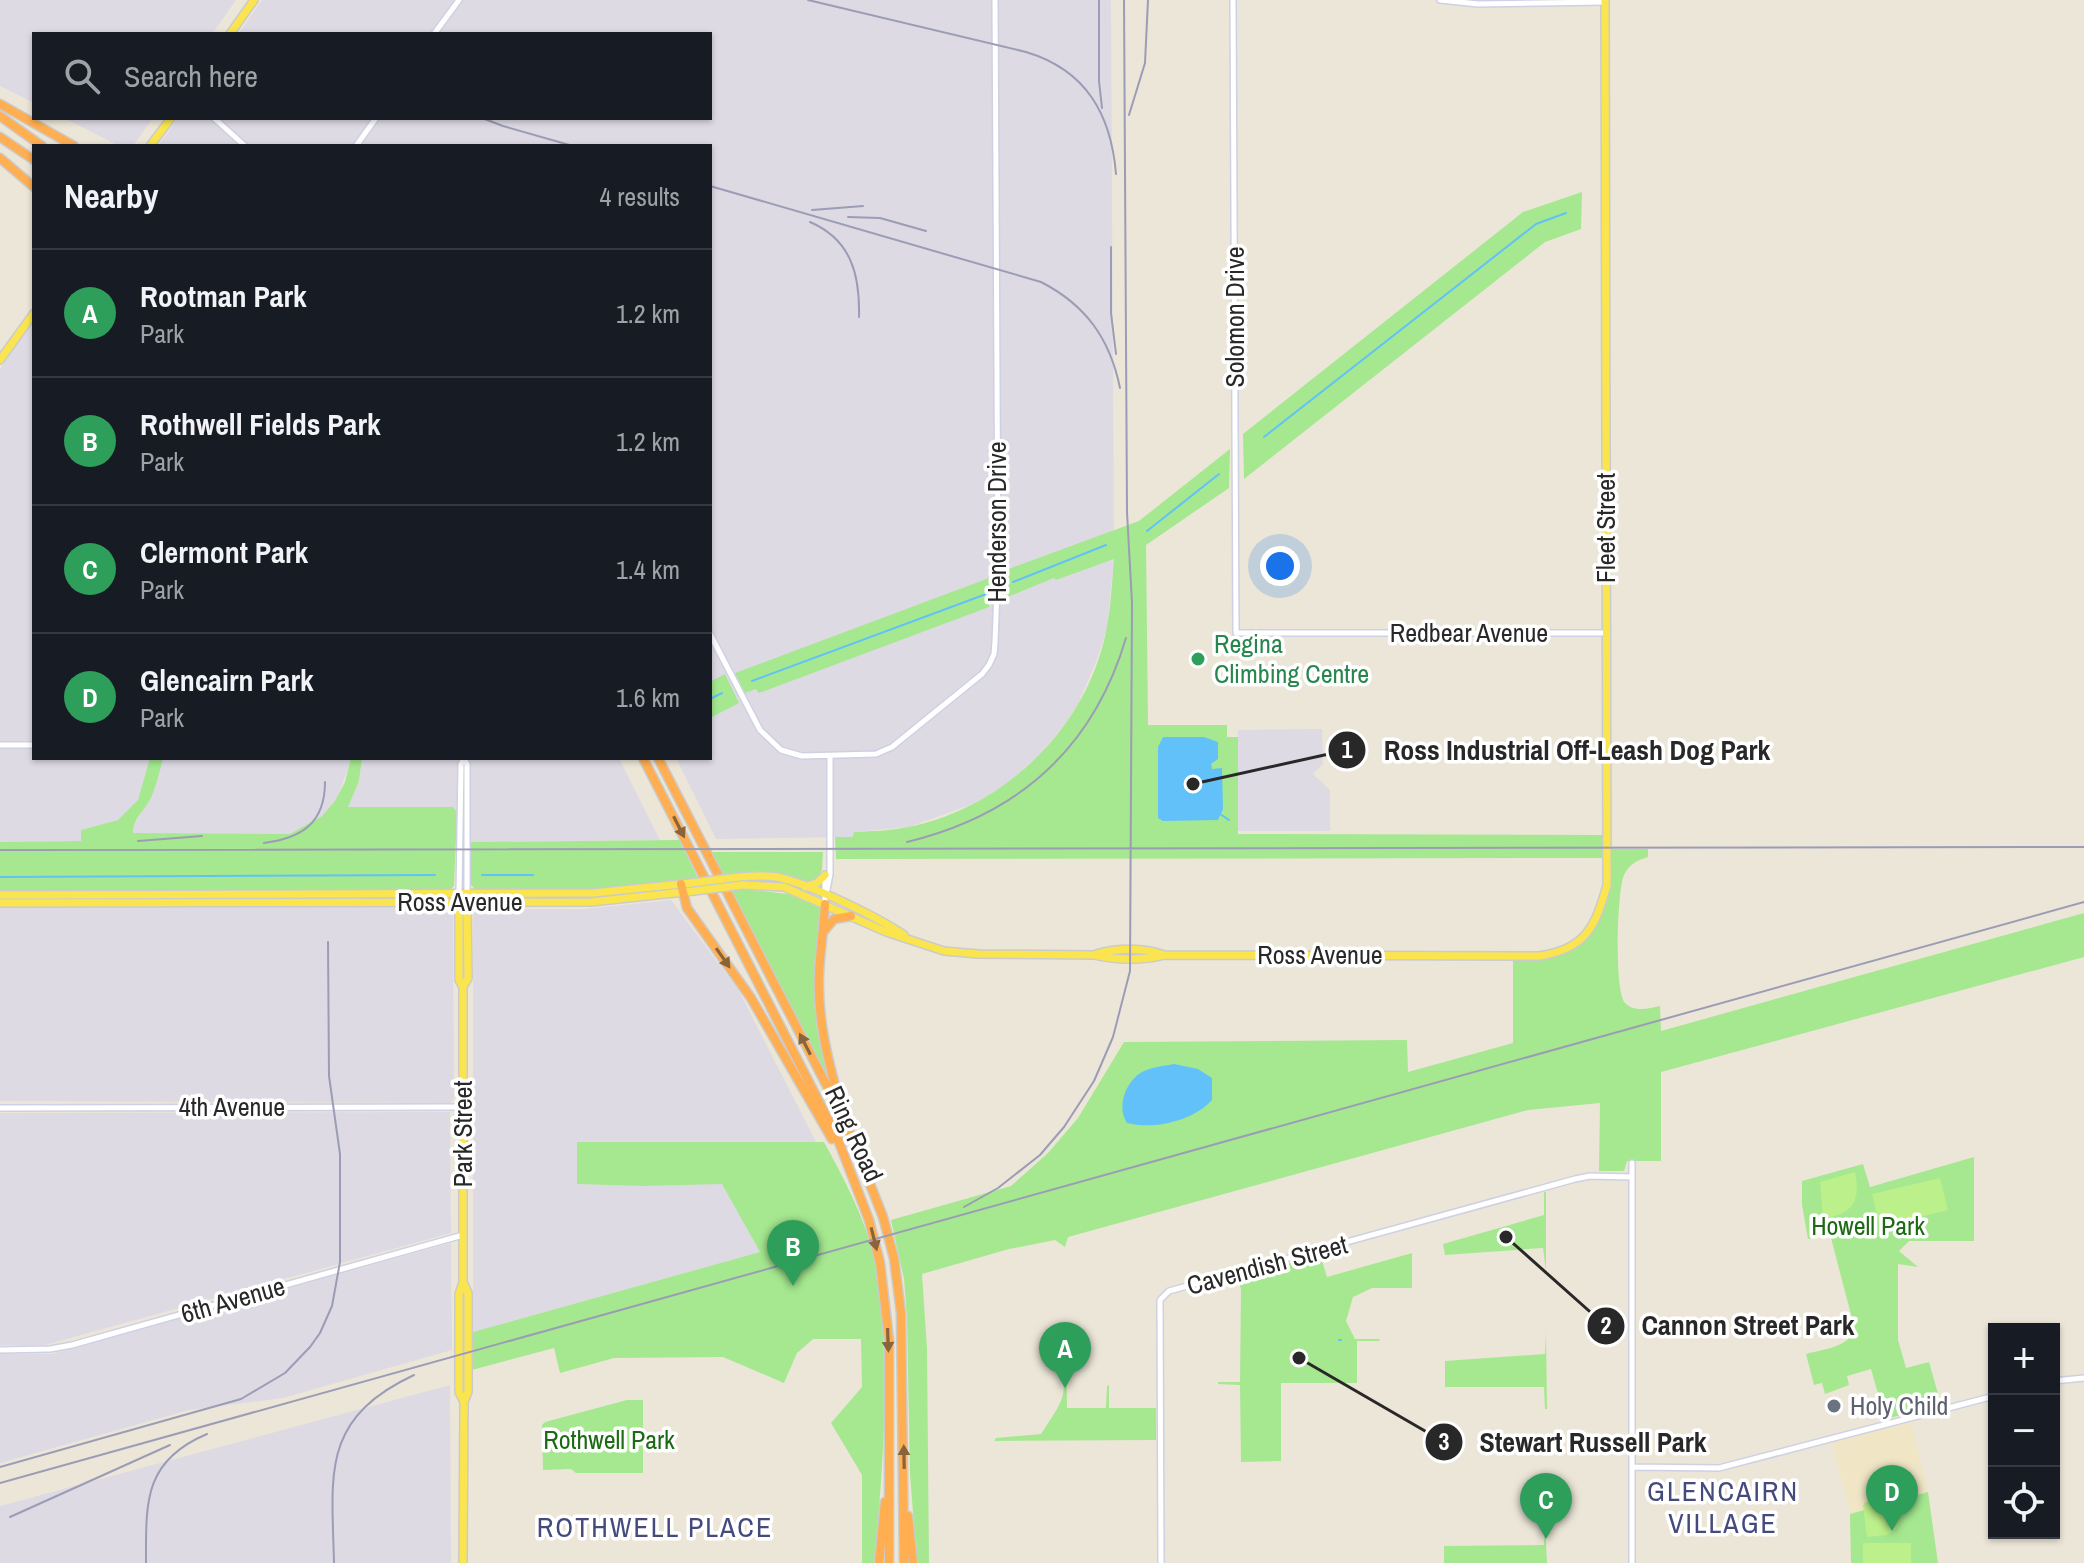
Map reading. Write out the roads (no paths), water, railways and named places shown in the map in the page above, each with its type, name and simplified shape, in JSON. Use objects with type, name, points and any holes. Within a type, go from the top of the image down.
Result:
[{"type":"highway","points":[[0,104],[70,144]]},
{"type":"highway","points":[[0,116],[39,144]]},
{"type":"highway","points":[[0,137],[32,159]]},
{"type":"highway","points":[[0,158],[32,185]]},
{"type":"highway","name":"Ring Road","points":[[644,760],[837,1137],[869,1220],[880,1263],[887,1312],[889,1563]]},
{"type":"highway","name":"Ring Road","points":[[659,760],[846,1123],[883,1217],[899,1287],[904,1563]]},
{"type":"highway","points":[[681,888],[687,908],[736,976],[777,1041],[854,1178]]},
{"type":"highway","points":[[825,900],[819,976],[822,1031],[846,1123]]},
{"type":"highway","points":[[823,932],[834,919],[851,916]]},
{"type":"highway","points":[[879,1563],[889,1457]]},
{"type":"highway","points":[[904,1481],[913,1563]]},
{"type":"main road","points":[[231,32],[254,0]]},
{"type":"main road","name":"Fleet Street","points":[[1477,955],[1539,956],[1570,949],[1584,938],[1599,913],[1607,885],[1605,1]]},
{"type":"main road","points":[[152,144],[170,120]]},
{"type":"main road","points":[[0,360],[32,316]]},
{"type":"main road","points":[[805,887],[817,883],[827,871]]},
{"type":"main road","name":"Ross Avenue","points":[[0,895],[463,898],[591,902],[768,876],[805,887],[851,916],[886,932],[944,951],[967,954],[1094,955],[1108,958],[1164,955],[1477,955]]},
{"type":"main road","name":"Ross Avenue","points":[[741,881],[784,887],[825,900],[889,925],[909,938]]},
{"type":"main road","name":"Ross Avenue","points":[[0,903],[463,898]]},
{"type":"main road","name":"Park Street","points":[[463,898],[459,980],[463,987],[463,1282],[468,1293],[463,1563]]},
{"type":"street","points":[[435,32],[459,0]]},
{"type":"street","name":"Henderson Drive","points":[[712,638],[765,736],[781,750],[791,754],[830,757],[876,754],[892,747],[982,674],[994,654],[998,564],[995,0]]},
{"type":"street","name":"Solomon Drive","points":[[1233,0],[1236,633]]},
{"type":"street","points":[[1440,0],[1478,4],[1605,1]]},
{"type":"street","points":[[216,120],[243,144]]},
{"type":"street","points":[[357,144],[375,120]]},
{"type":"street","name":"Redbear Avenue","points":[[1236,633],[1607,633]]},
{"type":"street","points":[[0,745],[32,745]]},
{"type":"street","points":[[825,900],[829,889],[830,757]]},
{"type":"street","name":"Park Street","points":[[463,760],[463,898]]},
{"type":"street","name":"4th Avenue","points":[[0,1108],[463,1107]]},
{"type":"street","points":[[1632,1163],[1632,1563]]},
{"type":"street","name":"Cavendish Street","points":[[1161,1563],[1160,1300],[1169,1291],[1575,1179],[1590,1176],[1632,1177]]},
{"type":"street","name":"6th Avenue","points":[[0,1350],[50,1349],[72,1345],[463,1235]]},
{"type":"street","points":[[2060,1380],[2084,1378]]},
{"type":"street","points":[[1632,1467],[1719,1468],[1988,1398]]},
{"type":"water","points":[[1163,737],[1204,737],[1218,742],[1218,759],[1211,764],[1212,769],[1222,768],[1223,809],[1218,820],[1163,821],[1158,818],[1158,747]]},
{"type":"water","points":[[1174,1064],[1198,1069],[1212,1078],[1212,1100],[1194,1113],[1172,1122],[1149,1125],[1127,1123],[1122,1110],[1124,1095],[1131,1082],[1146,1070]]},
{"type":"waterway","points":[[1264,437],[1536,224],[1566,213]]},
{"type":"waterway","points":[[1147,531],[1219,474]]},
{"type":"waterway","points":[[1013,582],[1106,545]]},
{"type":"waterway","points":[[752,681],[989,593]]},
{"type":"waterway","points":[[712,698],[722,693]]},
{"type":"waterway","points":[[1220,814],[1229,820]]},
{"type":"waterway","points":[[0,877],[435,875]]},
{"type":"waterway","points":[[482,875],[533,875]]},
{"type":"railway","points":[[808,0],[1026,52],[1065,70],[1092,97],[1101,114],[1108,132],[1116,174]]},
{"type":"railway","points":[[1099,0],[1102,108]]},
{"type":"railway","points":[[964,1207],[998,1188],[1040,1155],[1064,1127],[1094,1081],[1113,1037],[1130,971],[1132,603],[1127,512],[1124,0]]},
{"type":"railway","points":[[1129,115],[1145,63],[1148,0]]},
{"type":"railway","points":[[487,120],[566,144]]},
{"type":"railway","points":[[712,187],[1041,282],[1071,301],[1094,325],[1110,354],[1120,388]]},
{"type":"railway","points":[[812,210],[863,206]]},
{"type":"railway","points":[[848,217],[880,218],[926,231]]},
{"type":"railway","points":[[810,222],[836,239],[851,261],[858,287],[859,317]]},
{"type":"railway","points":[[1111,247],[1111,313],[1116,354]]},
{"type":"railway","points":[[907,842],[947,830],[983,814],[1016,795],[1046,772],[1093,713],[1112,678],[1126,638]]},
{"type":"railway","points":[[264,843],[290,837],[309,826],[321,808],[325,782]]},
{"type":"railway","points":[[138,841],[202,836]]},
{"type":"railway","points":[[0,850],[2084,847]]},
{"type":"railway","points":[[0,1483],[2084,902]]},
{"type":"railway","points":[[0,1467],[241,1399],[285,1373],[320,1333],[332,1306],[340,1262],[340,1154],[329,1076],[328,942]]},
{"type":"railway","points":[[334,1563],[332,1503],[338,1452],[347,1431],[362,1411],[383,1392],[414,1375]]},
{"type":"railway","points":[[146,1563],[148,1503],[152,1486],[170,1457],[207,1434]]},
{"type":"railway","points":[[10,1517],[170,1445]]},
{"type":"place","name":"Regina Climbing Centre","points":[[1198,659]]},
{"type":"place","name":"Ross Industrial Off-Leash Dog Park","points":[[1193,784]]},
{"type":"place","name":"Cannon Street Park","points":[[1506,1237]]},
{"type":"place","name":"Rothwell Fields Park","points":[[793,1286]]},
{"type":"place","name":"Stewart Russell Park","points":[[1299,1358]]},
{"type":"place","name":"Rootman Park","points":[[1065,1388]]},
{"type":"place","name":"Holy Child","points":[[1834,1406]]},
{"type":"place","name":"Glencairn Park","points":[[1892,1531]]},
{"type":"place","name":"Clermont Park","points":[[1546,1539]]},
{"type":"district","name":"GLENCAIRN VILLAGE","points":[[1723,1507]]},
{"type":"district","name":"ROTHWELL PLACE","points":[[655,1527]]},
{"type":"park label","name":"Howell Park","points":[[1868,1226]]},
{"type":"park label","name":"Rothwell Park","points":[[609,1440]]}]
